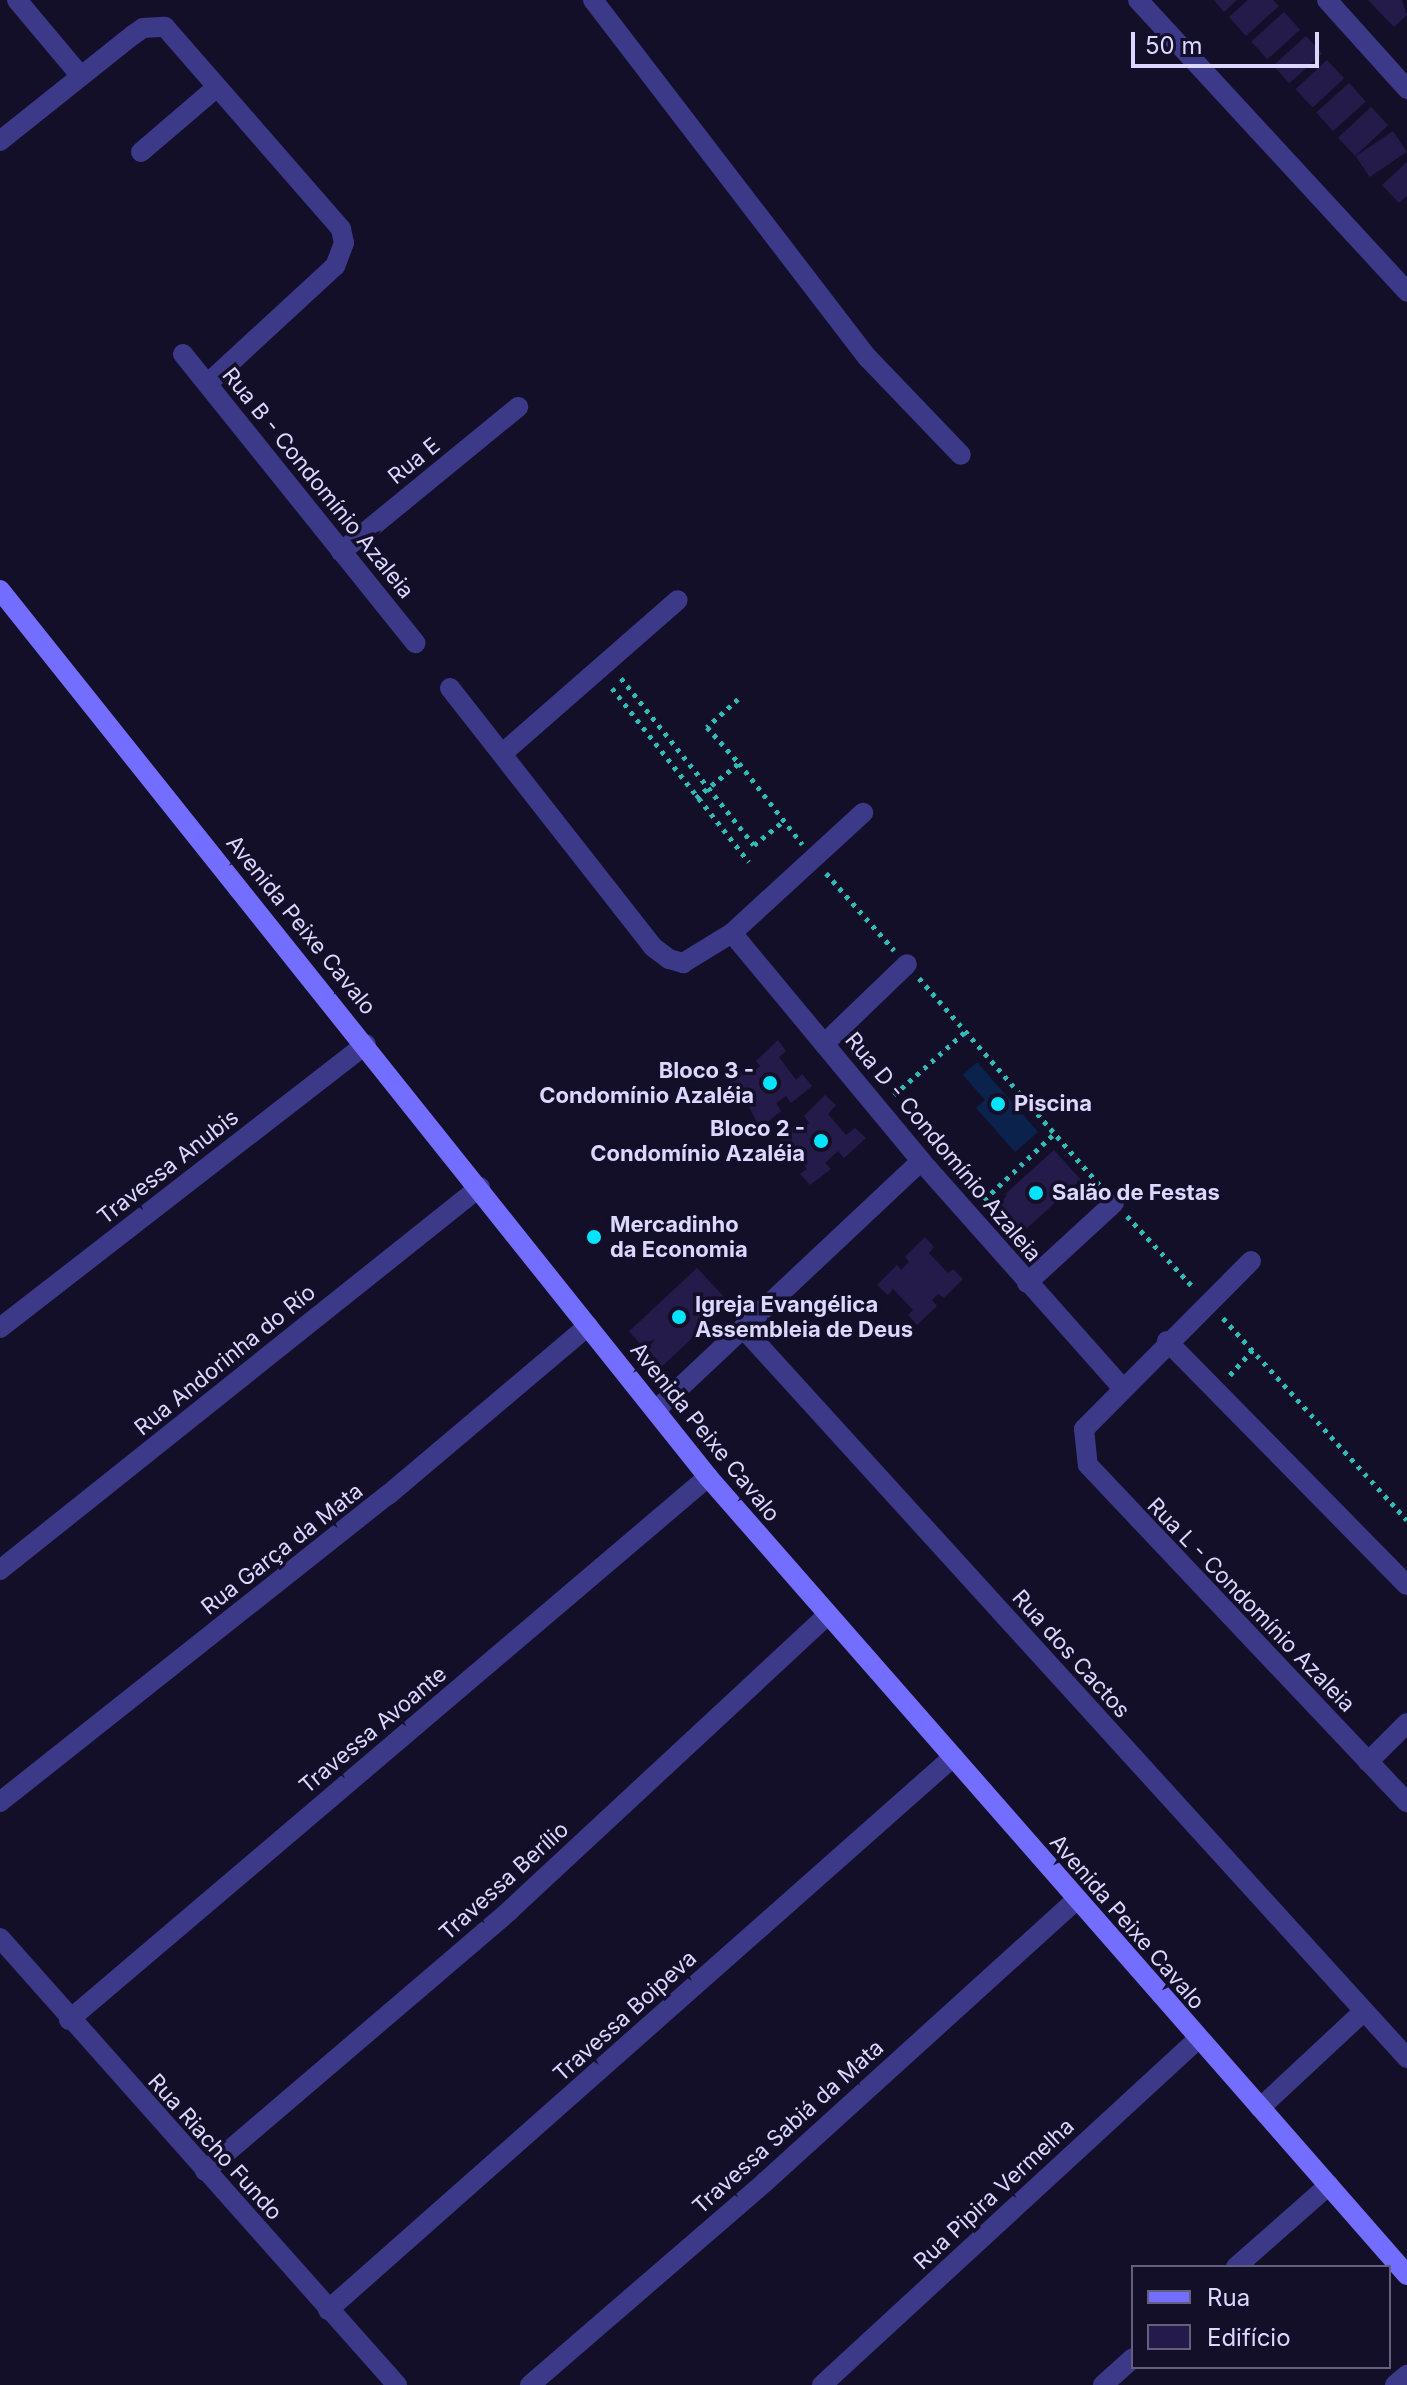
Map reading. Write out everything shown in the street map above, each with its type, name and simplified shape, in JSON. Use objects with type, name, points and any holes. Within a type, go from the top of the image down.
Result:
[{"type":"street","points":[[17,0],[79,74]]},
{"type":"street","points":[[593,0],[868,358],[961,455]]},
{"type":"street","points":[[1138,0],[1407,292]]},
{"type":"street","points":[[1327,0],[1407,89]]},
{"type":"street","points":[[0,141],[79,74],[143,28],[165,27],[341,229],[344,243],[335,266],[208,383]]},
{"type":"street","points":[[141,152],[216,88]]},
{"type":"street","name":"Rua B - Condomínio Azaleia","points":[[183,354],[415,643]]},
{"type":"street","name":"Rua E","points":[[341,552],[518,407]]},
{"type":"street","name":"Avenida Peixe Cavalo","points":[[0,590],[366,1044],[708,1477],[1075,1901],[1407,2275]]},
{"type":"street","points":[[503,753],[678,600]]},
{"type":"street","points":[[450,688],[653,947],[669,959],[683,963],[732,933],[863,813]]},
{"type":"street","name":"Rua D - Condomínio Azaleia","points":[[732,933],[921,1161],[1122,1387]]},
{"type":"street","points":[[824,1044],[907,964]]},
{"type":"street","name":"Travessa Anubis","points":[[0,1328],[366,1044]]},
{"type":"street","points":[[656,1410],[921,1161]]},
{"type":"street","name":"Rua Andorinha do Río","points":[[0,1570],[480,1187]]},
{"type":"street","points":[[1027,1283],[1114,1203]]},
{"type":"street","points":[[1122,1387],[1251,1261]]},
{"type":"street","name":"Rua Garça da Mata","points":[[0,1802],[388,1495],[588,1326]]},
{"type":"street","name":"Rua dos Cactos","points":[[743,1328],[1407,2058]]},
{"type":"street","points":[[1167,1341],[1407,1585]]},
{"type":"street","name":"Rua L - Condomínio Azaleia","points":[[1122,1387],[1084,1429],[1088,1465],[1407,1802]]},
{"type":"street","name":"Travessa Avoante","points":[[69,2020],[708,1477]]},
{"type":"street","name":"Travessa Berílio","points":[[205,2171],[509,1911],[826,1616]]},
{"type":"street","points":[[1368,1762],[1407,1723]]},
{"type":"street","name":"Travessa Boipeva","points":[[328,2310],[953,1757]]},
{"type":"street","name":"Travessa Sabiá da Mata","points":[[530,2385],[765,2182],[1075,1901]]},
{"type":"street","name":"Rua Riacho Fundo","points":[[0,1938],[69,2020],[397,2385]]},
{"type":"street","points":[[1260,2108],[1363,2012]]},
{"type":"street","name":"Rua Pipira Vermelha","points":[[822,2385],[1198,2039]]},
{"type":"street","points":[[1238,2265],[1329,2185]]},
{"type":"street","points":[[1103,2385],[1131,2360]]},
{"type":"street","points":[[1395,2385],[1407,2375]]},
{"type":"path","points":[[607,662],[754,845],[784,821]]},
{"type":"path","points":[[621,679],[609,690],[749,862]]},
{"type":"path","points":[[738,699],[707,727],[815,860],[1056,1132],[1114,1203],[1254,1348],[1407,1520]]},
{"type":"path","points":[[696,798],[739,763]]},
{"type":"path","points":[[879,1109],[965,1032]]},
{"type":"path","points":[[968,1214],[1056,1132]]},
{"type":"path","points":[[1216,1391],[1254,1348]]},
{"type":"water","name":"Piscina","points":[[977,1062],[1038,1132],[1015,1152],[976,1108],[985,1100],[963,1075]]},
{"type":"building","points":[[1214,0],[1237,0],[1224,12]]},
{"type":"building","points":[[1248,0],[1273,0],[1279,6],[1246,36],[1229,17]]},
{"type":"building","points":[[1368,0],[1402,0],[1407,15],[1394,27]]},
{"type":"building","points":[[1284,12],[1300,30],[1267,59],[1251,41]]},
{"type":"building","points":[[1306,36],[1322,54],[1289,83],[1273,65]]},
{"type":"building","points":[[1327,60],[1344,78],[1313,108],[1296,89]]},
{"type":"building","points":[[1349,83],[1366,102],[1333,131],[1316,112]]},
{"type":"building","points":[[1371,107],[1388,125],[1355,156],[1338,138]]},
{"type":"building","points":[[1393,131],[1407,152],[1370,177],[1356,156]]},
{"type":"building","points":[[1407,162],[1407,196],[1399,203],[1382,185]]},
{"type":"building","name":"Bloco 3 - Condomínio Azaléia","points":[[778,1040],[786,1051],[779,1057],[796,1080],[802,1074],[812,1086],[791,1103],[786,1096],[776,1103],[781,1111],[760,1128],[740,1090],[735,1095],[727,1086],[747,1066],[753,1073],[760,1066],[756,1061]]},
{"type":"building","name":"Bloco 2 - Condomínio Azaléia","points":[[825,1095],[836,1105],[828,1114],[846,1135],[855,1128],[866,1138],[844,1158],[838,1151],[825,1163],[831,1169],[810,1185],[800,1174],[807,1169],[791,1148],[786,1153],[776,1144],[795,1126],[801,1131],[809,1123],[804,1116]]},
{"type":"building","name":"Salão de Festas","points":[[1054,1150],[1081,1180],[1020,1235],[993,1205]]},
{"type":"building","points":[[925,1237],[934,1247],[929,1253],[948,1273],[953,1269],[963,1279],[944,1298],[938,1294],[932,1300],[937,1306],[917,1325],[908,1315],[913,1310],[893,1289],[888,1295],[877,1285],[897,1265],[901,1270],[909,1262],[905,1257]]},
{"type":"building","name":"Igreja Evangélica Assembleia de Deus","points":[[697,1268],[730,1303],[662,1367],[629,1331]]},
{"type":"place","name":"Bloco 3 - Condomínio Azaléia","points":[[770,1083]]},
{"type":"place","name":"Piscina","points":[[998,1104]]},
{"type":"place","name":"Bloco 2 - Condomínio Azaléia","points":[[821,1141]]},
{"type":"place","name":"Salão de Festas","points":[[1036,1193]]},
{"type":"place","name":"Mercadinho da Economia","points":[[594,1237]]},
{"type":"place","name":"Igreja Evangélica Assembleia de Deus","points":[[679,1317]]}]
